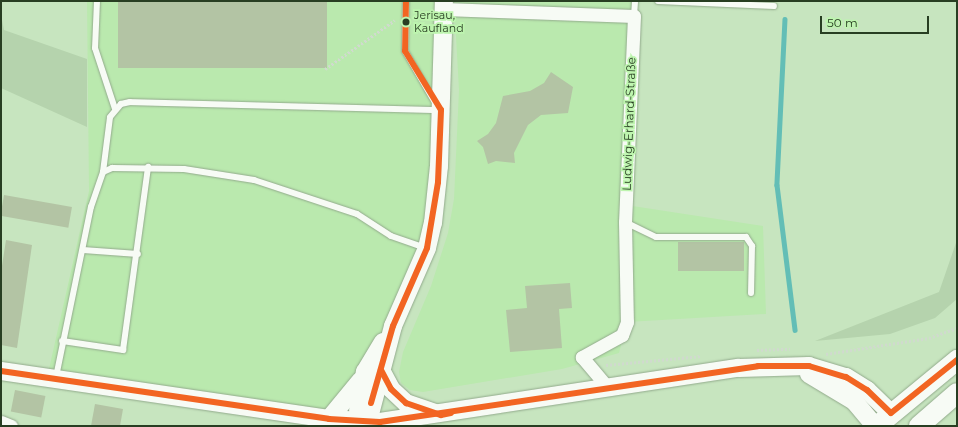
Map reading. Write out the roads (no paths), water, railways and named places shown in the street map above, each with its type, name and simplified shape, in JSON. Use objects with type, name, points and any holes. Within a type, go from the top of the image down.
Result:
[{"type":"main road","points":[[887,423],[957,360]]},
{"type":"main road","points":[[918,426],[957,393]]},
{"type":"street","points":[[364,423],[373,371],[427,248],[438,182],[444,5],[634,16]]},
{"type":"street","name":"Ludwig-Erhard-Straße","points":[[608,389],[582,357],[622,335],[627,322],[625,222],[634,16]]},
{"type":"street","points":[[1,371],[55,380],[364,423],[441,414],[739,368],[809,366],[846,377],[867,390],[887,423]]},
{"type":"street","points":[[373,371],[406,403],[441,414]]},
{"type":"street","points":[[329,419],[373,371]]},
{"type":"street","points":[[1,422],[11,426]]},
{"type":"lane","points":[[55,380],[91,207],[103,172],[115,109],[95,48],[97,1]]},
{"type":"lane","points":[[406,1],[405,51],[441,110]]},
{"type":"lane","points":[[634,16],[635,1]]},
{"type":"lane","points":[[658,1],[774,6]]},
{"type":"lane","points":[[115,109],[130,102],[441,110]]},
{"type":"lane","points":[[103,172],[120,167],[148,167],[254,180],[357,214],[391,236],[427,248]]},
{"type":"lane","points":[[62,341],[123,350],[138,254],[148,167]]},
{"type":"lane","points":[[625,222],[656,237],[746,237],[752,246],[751,293]]},
{"type":"lane","points":[[82,250],[138,254]]},
{"type":"waterway","points":[[785,19],[777,185],[795,330]]},
{"type":"place","name":"Jerisau, Kaufland","points":[[406,22]]}]
